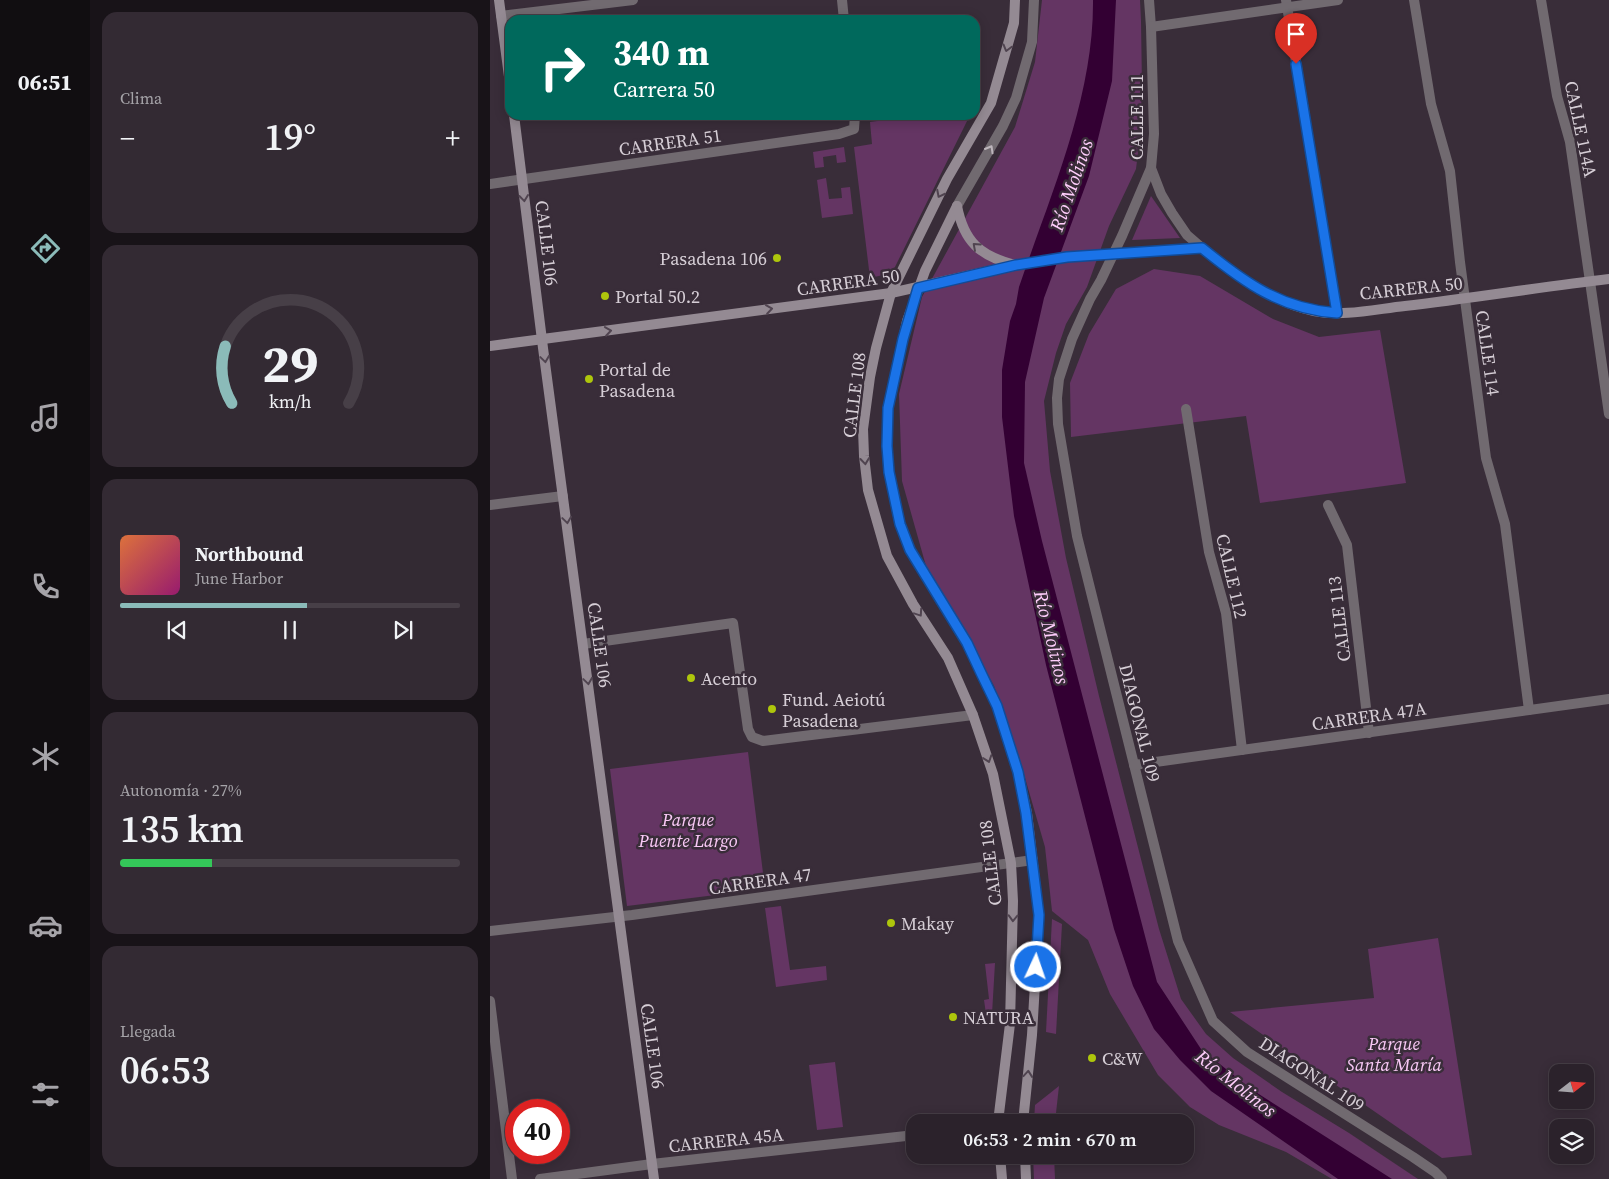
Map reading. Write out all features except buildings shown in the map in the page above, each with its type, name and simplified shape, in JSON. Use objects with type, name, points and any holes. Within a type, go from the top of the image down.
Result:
[{"type":"street","points":[[499,0],[505,46]]},
{"type":"street","points":[[509,15],[633,0]]},
{"type":"street","points":[[842,0],[844,15]]},
{"type":"street","name":"CALLE 108","points":[[999,1114],[1010,1024],[1013,901],[1011,863],[993,774],[973,715],[948,658],[913,604],[887,556],[868,490],[863,429],[870,377],[891,293],[948,179],[991,103],[1014,23],[1015,0]]},
{"type":"street","name":"CALLE 108","points":[[1025,1114],[1032,1035],[1039,915],[1033,860],[1018,772],[997,706],[967,643],[910,550],[900,524],[892,489],[887,446],[888,408],[905,330],[918,288],[957,206],[1003,126],[1016,98],[1032,42],[1034,0]]},
{"type":"street","name":"CALLE 111","points":[[1149,0],[1154,134],[1151,168],[1161,194],[1172,213],[1187,235],[1202,248]]},
{"type":"street","points":[[1151,27],[1286,4],[1338,0]]},
{"type":"street","name":"CALLE 114","points":[[1414,0],[1431,104],[1450,171],[1486,458],[1505,524],[1529,710]]},
{"type":"street","name":"CALLE 114A","points":[[1541,0],[1557,96],[1570,142],[1609,414]]},
{"type":"street","points":[[1286,4],[1337,313]]},
{"type":"street","points":[[501,16],[505,16]]},
{"type":"street","name":"CALLE 106","points":[[515,120],[654,1179]]},
{"type":"street","name":"CARRERA 51","points":[[490,184],[839,134],[854,129],[855,120]]},
{"type":"street","name":"DIAGONAL 109","points":[[1151,168],[1114,254],[1090,299],[1072,339],[1060,379],[1057,398],[1058,424],[1077,536],[1178,941],[1214,1021],[1247,1052],[1413,1157],[1436,1172],[1442,1179]]},
{"type":"street","points":[[957,206],[965,233],[977,248],[1000,261],[1020,264]]},
{"type":"street","name":"CARRERA 50","points":[[490,346],[891,293],[1020,264],[1067,257],[1202,248],[1240,277],[1268,294],[1315,311],[1337,313],[1465,299],[1609,279]]},
{"type":"street","name":"CALLE 112","points":[[1186,409],[1208,552],[1226,613],[1242,750]]},
{"type":"street","points":[[490,505],[563,496]]},
{"type":"street","name":"CALLE 113","points":[[1328,506],[1347,545],[1369,733]]},
{"type":"street","points":[[583,644],[733,623],[748,729],[752,737],[763,741],[973,715]]},
{"type":"street","name":"CARRERA 47A","points":[[1134,765],[1609,700]]},
{"type":"street","name":"CARRERA 47","points":[[490,931],[619,916],[1033,860]]},
{"type":"street","points":[[490,1001],[494,1068],[512,1179]]},
{"type":"street","name":"CARRERA 45A","points":[[540,1179],[652,1164],[906,1136]]},
{"type":"street","points":[[1001,1164],[1002,1179]]},
{"type":"street","points":[[1025,1164],[1026,1179]]},
{"type":"green space","points":[[1042,0],[1140,0],[1142,86],[1140,136],[1136,169],[1109,226],[1087,287],[1066,324],[1056,353],[1044,401],[1050,471],[1066,558],[1099,696],[1159,929],[1181,999],[1206,1034],[1233,1058],[1282,1092],[1349,1133],[1418,1179],[1332,1179],[1286,1152],[1219,1125],[1190,1107],[1158,1075],[1110,994],[1088,940],[1052,911],[1045,847],[1019,757],[994,686],[964,629],[926,566],[902,481],[899,394],[922,297],[1015,127],[1035,62]]},
{"type":"green space","points":[[885,120],[968,120],[892,273],[870,278],[854,147],[872,144],[870,122]]},
{"type":"green space","points":[[844,147],[846,162],[837,163],[836,155],[823,157],[824,167],[815,168],[813,152]]},
{"type":"green space","points":[[826,178],[829,199],[842,198],[841,188],[850,187],[853,214],[822,218],[817,180]]},
{"type":"green space","points":[[1151,196],[1180,238],[1132,240]]},
{"type":"green space","points":[[1154,269],[1200,276],[1273,319],[1319,337],[1380,330],[1406,483],[1260,503],[1246,416],[1071,437],[1070,383],[1089,334],[1116,289]]},
{"type":"green space","name":"Parque Puente Largo","points":[[748,752],[765,889],[627,906],[610,769]]},
{"type":"green space","points":[[781,906],[790,970],[826,966],[827,980],[776,987],[765,908]]},
{"type":"green space","points":[[1052,919],[1062,924],[1056,1034],[1046,1032]]},
{"type":"green space","name":"Parque Santa María","points":[[1438,938],[1472,1155],[1442,1158],[1230,1012],[1374,998],[1368,949]]},
{"type":"green space","points":[[995,963],[992,1014],[986,1014],[984,1000],[989,999],[985,964]]},
{"type":"green space","points":[[835,1062],[843,1127],[817,1130],[809,1065]]},
{"type":"green space","points":[[1059,1086],[1056,1114],[1034,1114],[1035,1105]]},
{"type":"green space","points":[[1033,1164],[1054,1164],[1055,1179],[1034,1179]]},
{"type":"water","name":"Río Molinos","points":[[1093,0],[1116,0],[1112,81],[1089,176],[1044,298],[1025,382],[1024,463],[1042,541],[1157,982],[1201,1049],[1251,1089],[1392,1179],[1338,1179],[1211,1091],[1180,1060],[1154,1029],[1133,986],[1114,929],[1046,665],[1014,516],[1002,417],[1002,370],[1010,321],[1019,287],[1068,146],[1078,110],[1091,37]]},
{"type":"place","name":"Pasadena 106","points":[[777,258]]},
{"type":"place","name":"Portal 50.2","points":[[605,296]]},
{"type":"place","name":"Portal de Pasadena","points":[[589,379]]},
{"type":"place","name":"Acento","points":[[691,678]]},
{"type":"place","name":"Fund. Aeiotú Pasadena","points":[[772,709]]},
{"type":"place","name":"Makay","points":[[891,923]]},
{"type":"place","name":"NATURA","points":[[953,1017]]},
{"type":"place","name":"C&W","points":[[1092,1058]]},
{"type":"route","points":[[1036,967],[1039,915],[1033,860],[1018,772],[997,706],[967,643],[910,550],[900,524],[889,472],[887,446],[888,408],[907,321],[918,288],[1016,265],[1067,257],[1202,248],[1225,267],[1268,294],[1315,311],[1337,313],[1296,64]]}]
